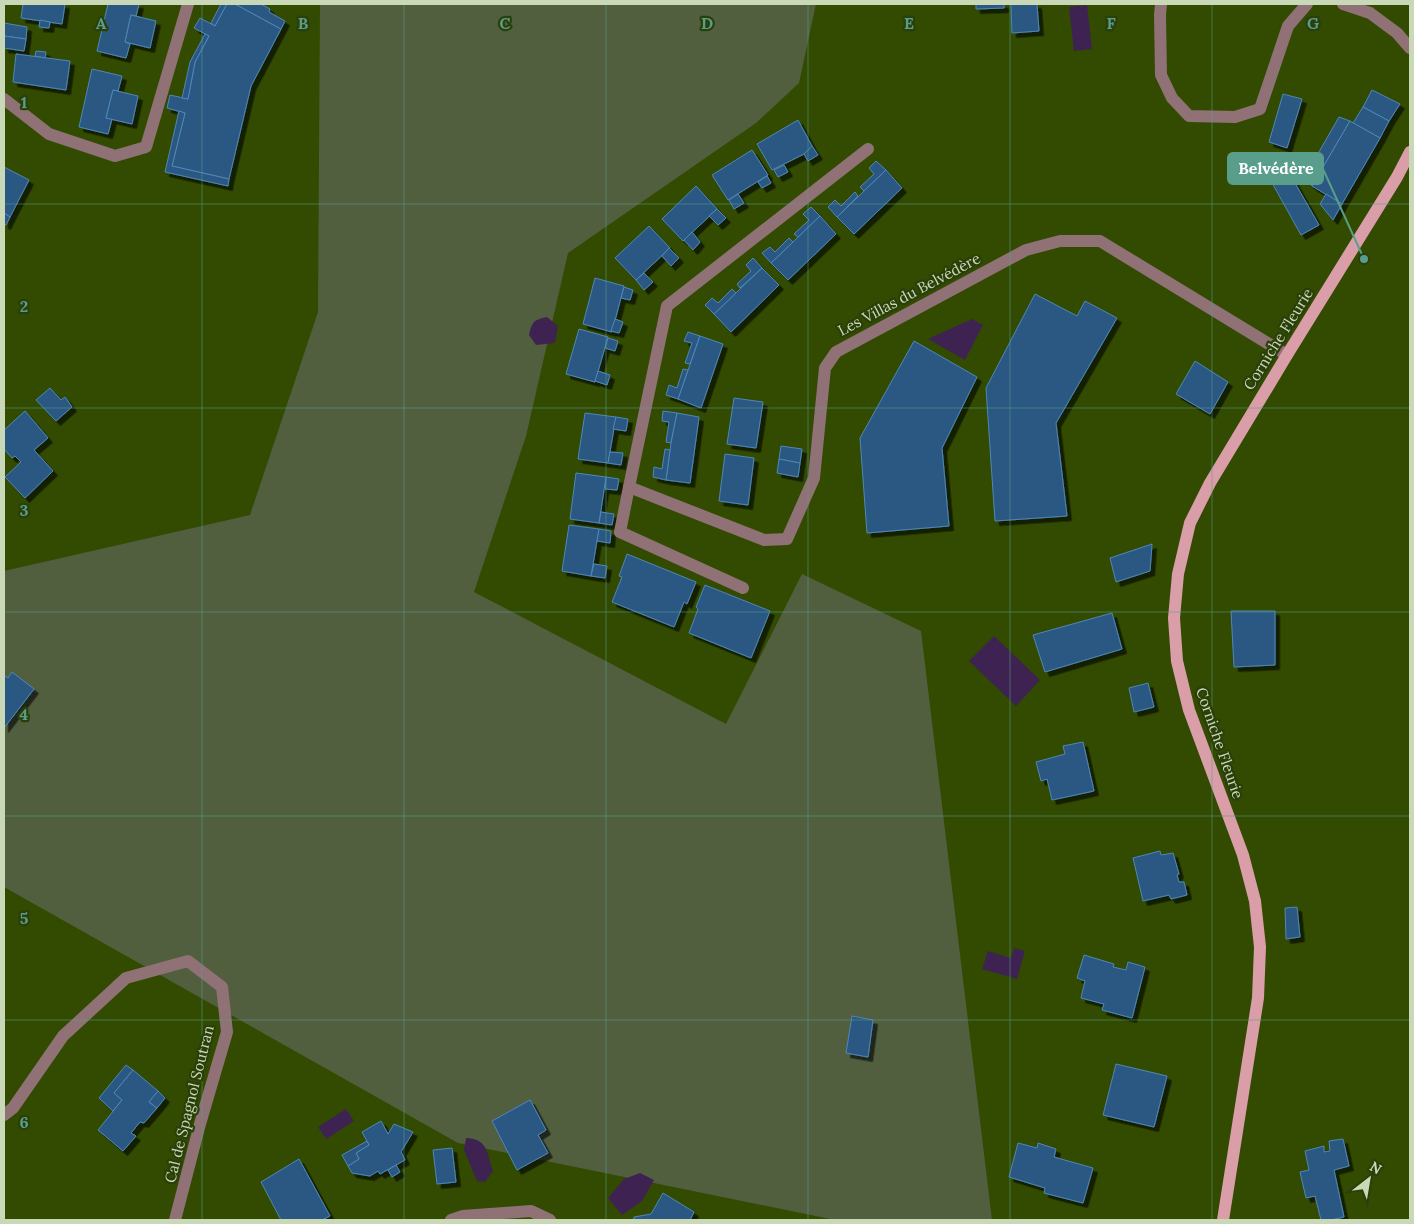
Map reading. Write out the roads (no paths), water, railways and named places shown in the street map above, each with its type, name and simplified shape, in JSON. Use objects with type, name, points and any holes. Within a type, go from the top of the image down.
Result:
[{"type":"main road","name":"Corniche Fleurie","points":[[1223,1220],[1258,998],[1260,947],[1255,901],[1243,855],[1189,710],[1177,661],[1174,618],[1178,574],[1190,523],[1210,483],[1410,152]]},
{"type":"street","points":[[4,99],[49,134],[115,156],[146,147],[188,4]]},
{"type":"street","points":[[1161,4],[1161,75],[1172,98],[1189,116],[1222,118],[1235,117],[1260,109],[1288,26],[1307,4]]},
{"type":"street","points":[[1343,4],[1370,13],[1396,33],[1410,48]]},
{"type":"street","points":[[744,588],[620,532],[667,306],[868,149]]},
{"type":"street","name":"Les Villas du Belvédère","points":[[629,487],[764,540],[787,539],[814,478],[825,368],[836,352],[1026,250],[1060,241],[1100,241],[1287,354]]},
{"type":"street","name":"Cal de Spagnol Soutran","points":[[4,1115],[12,1108],[63,1036],[126,978],[188,961],[222,987],[227,1032],[175,1220]]},
{"type":"street","points":[[451,1220],[464,1216],[531,1211],[550,1220]]},
{"type":"place","name":"Belvédère","points":[[1364,259]]}]
